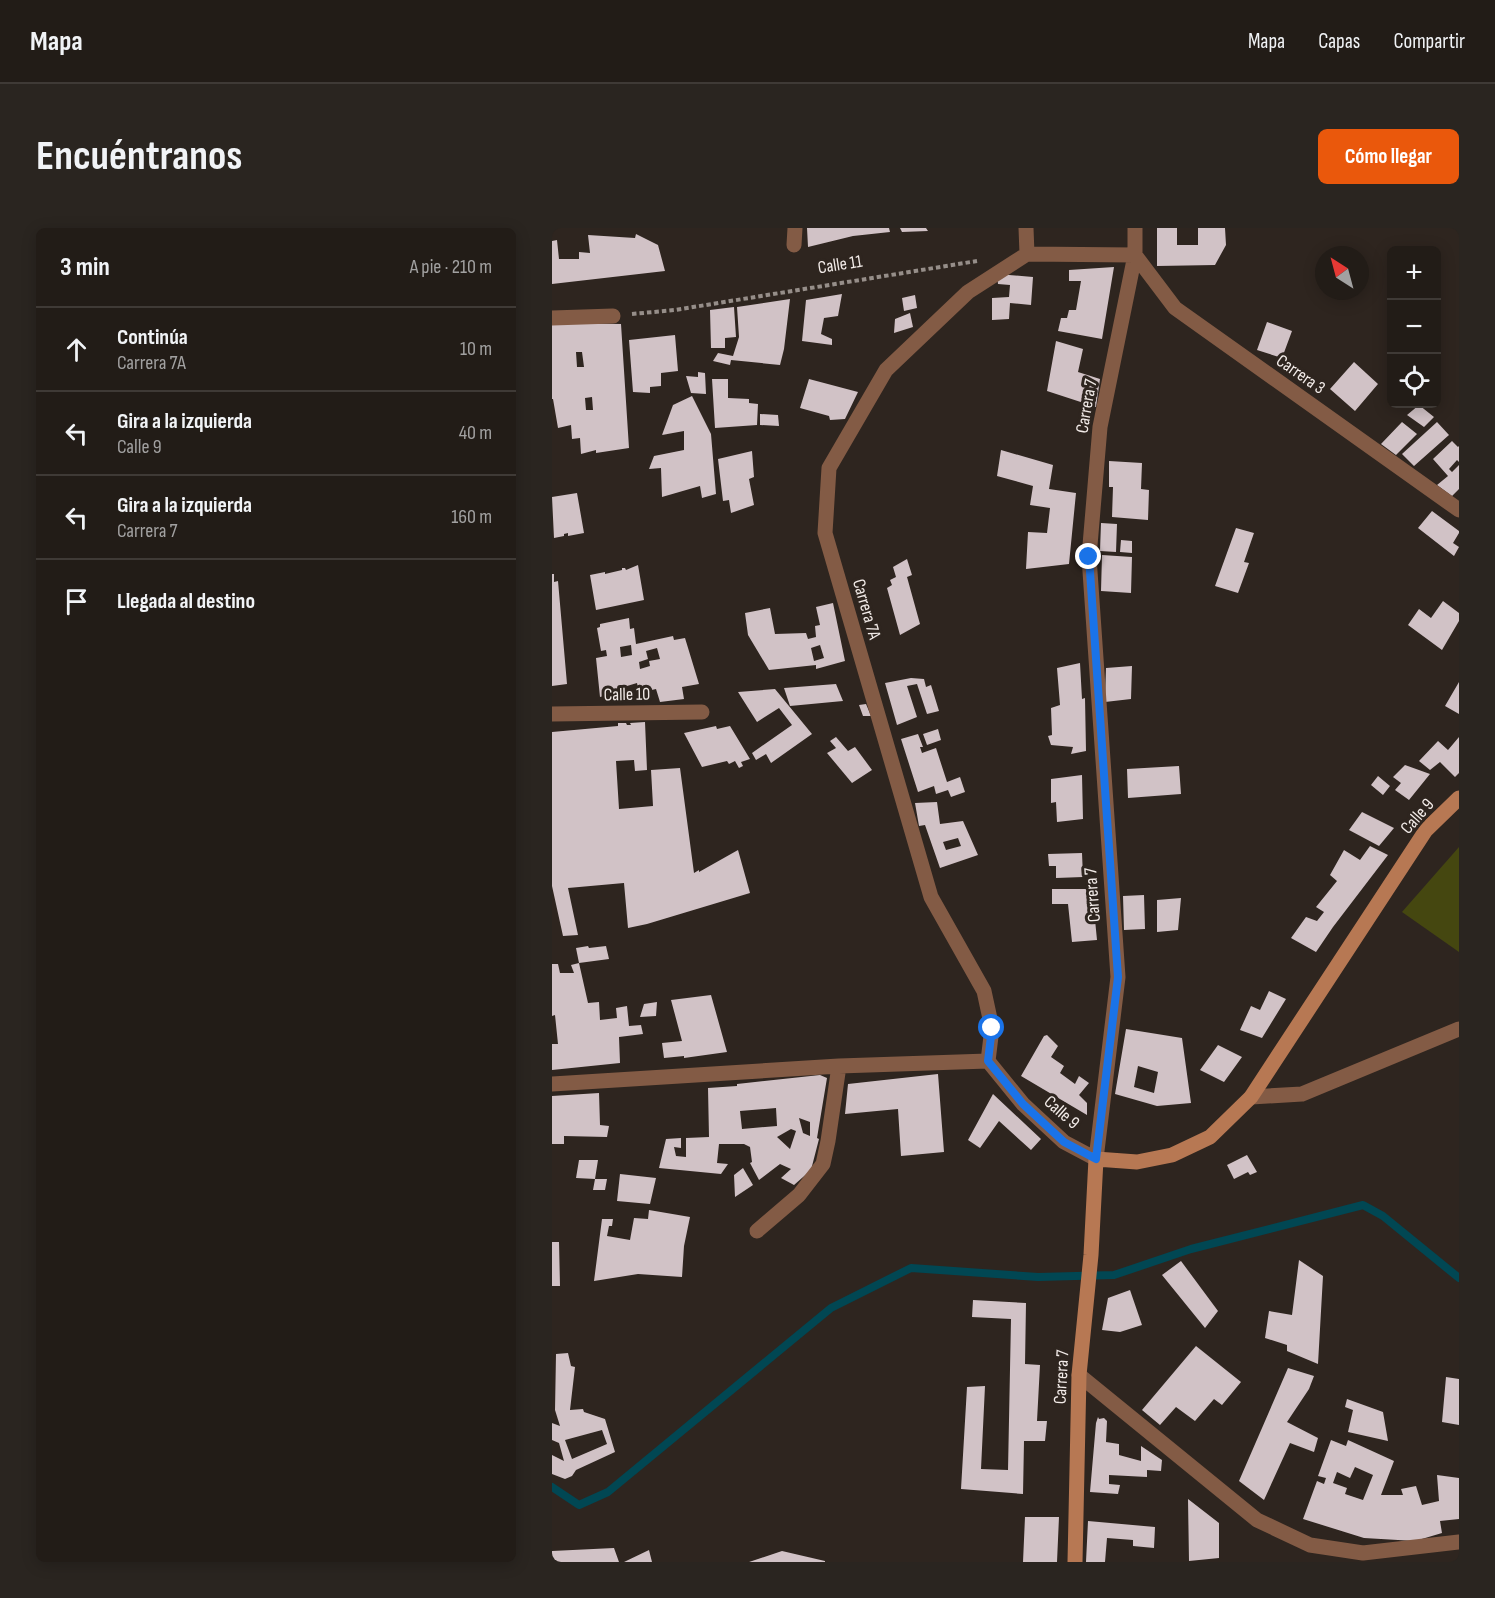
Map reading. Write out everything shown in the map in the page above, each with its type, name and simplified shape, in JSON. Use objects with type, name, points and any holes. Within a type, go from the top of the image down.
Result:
[{"type":"street","points":[[794,245],[795,228]]},
{"type":"street","points":[[1026,228],[1027,254],[1135,255]]},
{"type":"street","name":"Carrera 7","points":[[1075,1562],[1079,1375],[1091,1256],[1096,1159],[1118,977],[1089,557],[1100,427],[1135,255],[1135,228]]},
{"type":"street","name":"Carrera 7A","points":[[988,1061],[992,1028],[984,991],[931,897],[825,533],[829,468],[886,370],[968,292],[1027,254]]},
{"type":"street","name":"Carrera 3","points":[[1135,255],[1174,308],[1459,510]]},
{"type":"street","points":[[552,318],[613,316]]},
{"type":"street","name":"Calle 10","points":[[552,714],[702,712]]},
{"type":"street","name":"Calle 9","points":[[988,1061],[1023,1104],[1064,1142],[1096,1159],[1137,1162],[1172,1155],[1210,1137],[1251,1097],[1426,830],[1459,798]]},
{"type":"street","points":[[1251,1097],[1302,1094],[1459,1029]]},
{"type":"street","points":[[552,1084],[839,1066],[988,1061]]},
{"type":"street","points":[[757,1231],[799,1195],[823,1164],[839,1066]]},
{"type":"street","points":[[1079,1375],[1257,1520],[1310,1545],[1363,1553],[1459,1542]]},
{"type":"path","name":"Calle 11","points":[[613,316],[675,310],[977,261]]},
{"type":"shaded area","points":[[1459,847],[1459,952],[1402,912]]},
{"type":"building","points":[[807,228],[889,228],[890,232],[853,236],[808,247]]},
{"type":"building","points":[[900,228],[926,228],[928,231],[902,232]]},
{"type":"building","points":[[1157,228],[1177,228],[1177,245],[1198,245],[1198,228],[1225,228],[1226,245],[1215,265],[1157,266]]},
{"type":"building","points":[[636,234],[658,245],[665,271],[552,284],[552,241],[557,240],[559,259],[579,259],[579,252],[590,253],[588,235],[635,238]]},
{"type":"building","points":[[1114,267],[1102,339],[1058,331],[1061,318],[1067,318],[1069,310],[1076,310],[1081,281],[1069,281],[1069,270]]},
{"type":"building","points":[[997,274],[1033,277],[1031,305],[1010,303],[1009,319],[992,320],[992,298],[1009,297],[1010,285],[998,284]]},
{"type":"building","points":[[842,294],[838,316],[824,318],[821,334],[832,339],[832,345],[802,341],[806,300]]},
{"type":"building","points":[[915,295],[917,308],[904,311],[902,298]]},
{"type":"building","points":[[790,299],[780,365],[731,360],[730,365],[713,361],[718,353],[733,356],[739,337],[737,307]]},
{"type":"building","points":[[734,307],[736,337],[725,338],[725,348],[711,348],[710,310]]},
{"type":"building","points":[[910,313],[913,327],[894,333],[895,319]]},
{"type":"building","points":[[1267,322],[1292,331],[1282,358],[1257,350]]},
{"type":"building","points":[[552,323],[621,324],[629,448],[596,453],[596,450],[581,454],[580,438],[572,439],[571,425],[558,428],[552,399]],"holes":[[[576,352],[582,352],[584,367],[577,367]],[[592,397],[593,410],[586,410],[585,398]]]},
{"type":"building","points":[[675,335],[678,371],[661,373],[661,386],[650,387],[650,393],[633,392],[629,340]]},
{"type":"building","points":[[1056,341],[1083,349],[1078,372],[1100,379],[1096,407],[1047,391]]},
{"type":"building","points":[[1354,362],[1378,384],[1355,411],[1330,389]]},
{"type":"building","points":[[698,372],[705,373],[706,394],[691,393],[686,376],[698,377]]},
{"type":"building","points":[[712,379],[728,379],[728,398],[749,399],[749,403],[758,404],[757,425],[715,428]]},
{"type":"building","points":[[809,379],[858,392],[845,419],[830,420],[829,416],[800,408]]},
{"type":"building","points":[[692,396],[711,434],[716,494],[702,498],[700,486],[662,497],[661,468],[649,469],[654,456],[684,450],[684,431],[662,435],[673,405]]},
{"type":"building","points":[[1415,408],[1423,408],[1434,417],[1424,427],[1407,415]]},
{"type":"building","points":[[760,414],[778,415],[779,426],[760,425]]},
{"type":"building","points":[[1402,422],[1417,434],[1396,455],[1381,444]]},
{"type":"building","points":[[1437,422],[1449,435],[1414,466],[1402,454]]},
{"type":"building","points":[[1452,441],[1459,446],[1459,462],[1457,460],[1449,469],[1452,472],[1459,465],[1459,489],[1452,496],[1437,485],[1448,476],[1433,459]]},
{"type":"building","points":[[1001,450],[1053,465],[1049,489],[1076,493],[1069,564],[1026,569],[1028,532],[1047,533],[1050,508],[1030,505],[1033,486],[997,476]]},
{"type":"building","points":[[752,451],[754,477],[749,479],[754,505],[731,513],[729,500],[723,501],[718,459]]},
{"type":"building","points":[[1109,461],[1142,463],[1141,489],[1149,490],[1148,520],[1112,517],[1113,487],[1109,487]]},
{"type":"building","points":[[577,493],[584,533],[568,536],[568,533],[554,538],[552,497]]},
{"type":"building","points":[[1432,511],[1459,531],[1453,543],[1459,547],[1454,556],[1418,528]]},
{"type":"building","points":[[1101,523],[1117,524],[1116,552],[1100,551]]},
{"type":"building","points":[[1236,528],[1254,533],[1244,562],[1249,563],[1238,593],[1215,586]]},
{"type":"building","points":[[1121,540],[1132,541],[1132,553],[1120,552]]},
{"type":"building","points":[[1102,555],[1132,557],[1131,593],[1101,591]]},
{"type":"building","points":[[907,559],[912,575],[907,577],[920,624],[900,635],[887,588],[892,585],[890,580],[896,577],[893,567]]},
{"type":"building","points":[[638,565],[644,600],[596,610],[590,575],[605,572],[605,574],[622,570],[622,568],[626,570]]},
{"type":"building","points":[[552,574],[554,574],[554,582],[558,581],[567,684],[552,686]]},
{"type":"building","points":[[1443,601],[1459,613],[1459,621],[1442,650],[1408,625],[1419,609],[1431,618]]},
{"type":"building","points":[[833,603],[845,661],[816,669],[816,665],[769,670],[748,635],[745,613],[770,608],[775,634],[806,633],[808,639],[816,637],[815,626],[820,625],[816,607]],"holes":[[[820,645],[824,658],[814,661],[811,648]]]},
{"type":"building","points":[[629,618],[630,629],[634,628],[636,644],[673,636],[674,640],[685,638],[699,684],[682,687],[684,699],[660,702],[656,689],[639,693],[637,683],[627,686],[627,691],[622,694],[600,697],[596,658],[607,656],[606,650],[601,651],[597,628],[600,624]],"holes":[[[631,645],[632,655],[621,657],[620,647]],[[657,648],[660,659],[649,661],[650,666],[640,669],[639,662],[648,659],[646,651]]]},
{"type":"building","points":[[1080,663],[1082,699],[1085,698],[1086,751],[1071,754],[1073,747],[1051,745],[1048,736],[1052,735],[1051,708],[1060,705],[1057,668]]},
{"type":"building","points":[[1132,666],[1131,699],[1105,702],[1106,668]]},
{"type":"building","points":[[911,678],[924,679],[926,687],[931,685],[939,711],[927,714],[917,684],[907,686],[917,717],[897,725],[885,683]]},
{"type":"building","points":[[1459,682],[1459,714],[1445,706]]},
{"type":"building","points":[[836,684],[843,701],[790,706],[784,688]]},
{"type":"building","points":[[775,689],[812,734],[771,763],[766,754],[756,760],[752,753],[792,725],[779,708],[757,722],[738,692]]},
{"type":"building","points":[[866,704],[871,716],[863,716],[859,705]]},
{"type":"building","points":[[645,722],[647,770],[635,771],[634,760],[616,761],[619,809],[653,806],[651,770],[680,768],[694,873],[738,850],[750,893],[628,928],[624,883],[568,888],[578,935],[563,936],[552,886],[552,732],[618,726],[618,723],[631,725],[630,723]]},
{"type":"building","points":[[716,726],[717,729],[730,726],[750,759],[741,762],[743,766],[739,768],[735,761],[729,764],[727,761],[702,767],[684,733]]},
{"type":"building","points":[[938,729],[941,740],[927,745],[923,734]]},
{"type":"building","points":[[918,734],[923,747],[920,747],[922,753],[936,748],[947,782],[960,777],[965,792],[951,797],[948,790],[936,794],[934,786],[918,792],[901,739]]},
{"type":"building","points":[[836,737],[848,751],[855,747],[872,770],[852,783],[827,753],[836,748],[830,741]]},
{"type":"building","points":[[1459,737],[1459,773],[1455,777],[1440,762],[1430,770],[1419,761],[1438,741],[1448,750]]},
{"type":"building","points":[[1405,765],[1430,774],[1409,800],[1395,790],[1401,783],[1393,777]]},
{"type":"building","points":[[1179,766],[1181,794],[1128,798],[1127,769]]},
{"type":"building","points":[[1082,775],[1083,819],[1057,822],[1056,802],[1051,803],[1051,779]]},
{"type":"building","points":[[1378,776],[1390,786],[1383,795],[1371,785]]},
{"type":"building","points":[[937,802],[940,824],[963,821],[978,855],[940,868],[925,825],[919,826],[915,803]],"holes":[[[958,838],[961,846],[946,850],[943,842]]]},
{"type":"building","points":[[1362,812],[1394,828],[1379,846],[1349,830]]},
{"type":"building","points":[[1370,846],[1388,855],[1316,952],[1291,938],[1306,917],[1317,921],[1324,912],[1316,907],[1337,881],[1330,875],[1344,850],[1360,860]]},
{"type":"building","points":[[1082,853],[1083,877],[1056,878],[1056,866],[1049,866],[1048,854]]},
{"type":"building","points":[[1052,889],[1092,889],[1097,940],[1072,942],[1068,904],[1052,904]]},
{"type":"building","points":[[1144,895],[1145,929],[1124,930],[1123,896]]},
{"type":"building","points":[[1181,898],[1178,930],[1157,932],[1157,900]]},
{"type":"building","points":[[588,946],[589,948],[606,946],[609,959],[579,963],[576,948]]},
{"type":"building","points":[[579,963],[588,1003],[599,1002],[600,1020],[617,1018],[616,1008],[627,1006],[629,1026],[641,1025],[643,1034],[619,1037],[620,1063],[552,1070],[552,1044],[558,1044],[555,1015],[552,1016],[552,964],[558,964],[560,973],[574,973],[571,965]]},
{"type":"building","points":[[1269,991],[1286,999],[1262,1038],[1240,1030],[1251,1006],[1260,1010]]},
{"type":"building","points":[[711,995],[727,1052],[684,1058],[684,1056],[664,1058],[662,1043],[682,1041],[671,1000]]},
{"type":"building","points":[[657,1002],[656,1016],[640,1017],[644,1004]]},
{"type":"building","points":[[1126,1029],[1182,1038],[1191,1103],[1157,1106],[1115,1094]],"holes":[[[1138,1066],[1158,1072],[1154,1093],[1134,1087]]]},
{"type":"building","points":[[1047,1035],[1058,1046],[1051,1057],[1064,1066],[1060,1073],[1075,1084],[1079,1076],[1089,1083],[1079,1095],[1087,1103],[1087,1115],[1021,1076],[1044,1036]]},
{"type":"building","points":[[1218,1045],[1242,1057],[1224,1082],[1200,1070]]},
{"type":"building","points":[[938,1074],[944,1152],[901,1156],[898,1109],[845,1114],[848,1084]]},
{"type":"building","points":[[820,1075],[827,1078],[817,1138],[819,1139],[811,1170],[794,1185],[781,1178],[791,1169],[780,1164],[759,1180],[750,1163],[752,1162],[750,1147],[744,1144],[719,1144],[717,1163],[728,1164],[721,1174],[659,1168],[666,1139],[681,1138],[681,1148],[674,1147],[676,1156],[686,1157],[686,1138],[709,1137],[708,1088],[737,1086],[737,1084]],"holes":[[[776,1108],[777,1126],[742,1129],[740,1111]],[[799,1118],[810,1122],[810,1136],[803,1133]],[[791,1129],[796,1131],[790,1149],[777,1137]]]},
{"type":"building","points":[[599,1093],[600,1125],[609,1126],[607,1137],[564,1136],[564,1144],[552,1144],[552,1096]]},
{"type":"building","points":[[993,1094],[1041,1139],[1031,1150],[999,1121],[980,1148],[968,1140]]},
{"type":"building","points":[[1247,1155],[1257,1172],[1250,1175],[1248,1172],[1234,1179],[1227,1165]]},
{"type":"building","points":[[579,1160],[598,1160],[595,1179],[576,1178]]},
{"type":"building","points":[[743,1168],[753,1185],[735,1197],[734,1175]]},
{"type":"building","points":[[620,1174],[656,1178],[650,1204],[617,1201]]},
{"type":"building","points":[[595,1179],[607,1179],[605,1190],[593,1190]]},
{"type":"building","points":[[649,1210],[690,1217],[684,1246],[682,1277],[638,1274],[594,1281],[602,1219],[613,1219],[607,1236],[630,1240],[634,1218],[648,1219]]},
{"type":"building","points":[[552,1242],[559,1242],[560,1286],[552,1286]]},
{"type":"building","points":[[1299,1260],[1323,1276],[1318,1364],[1287,1351],[1287,1345],[1265,1338],[1269,1311],[1292,1315]]},
{"type":"building","points":[[1181,1261],[1218,1311],[1205,1328],[1162,1275]]},
{"type":"building","points":[[1130,1290],[1142,1325],[1120,1332],[1102,1330],[1108,1298]]},
{"type":"building","points":[[973,1300],[1026,1303],[1025,1364],[1040,1365],[1037,1421],[1047,1421],[1045,1441],[1024,1441],[1023,1494],[961,1489],[967,1387],[985,1386],[981,1469],[1008,1470],[1011,1319],[972,1317]]},
{"type":"building","points":[[1196,1346],[1241,1382],[1222,1405],[1214,1399],[1195,1421],[1176,1407],[1160,1425],[1142,1410]]},
{"type":"building","points":[[568,1353],[571,1366],[575,1367],[570,1410],[583,1409],[584,1412],[605,1419],[615,1452],[576,1470],[572,1476],[565,1479],[552,1474],[552,1455],[564,1461],[559,1443],[552,1440],[552,1423],[560,1426],[555,1410],[556,1354]],"holes":[[[602,1430],[607,1444],[572,1459],[565,1440]]]},
{"type":"building","points":[[1288,1368],[1314,1376],[1309,1389],[1287,1422],[1318,1438],[1314,1452],[1290,1443],[1264,1500],[1239,1481]]},
{"type":"building","points":[[1446,1377],[1459,1379],[1459,1425],[1442,1422]]},
{"type":"building","points":[[1347,1399],[1383,1412],[1388,1441],[1348,1432],[1353,1410],[1345,1407]]},
{"type":"building","points":[[1098,1417],[1107,1421],[1106,1442],[1119,1444],[1119,1455],[1141,1461],[1141,1446],[1162,1460],[1161,1471],[1147,1470],[1147,1477],[1109,1475],[1109,1484],[1120,1485],[1118,1494],[1090,1492]]},
{"type":"building","points":[[1331,1440],[1346,1446],[1348,1440],[1394,1461],[1381,1495],[1403,1495],[1401,1489],[1416,1486],[1422,1505],[1439,1501],[1437,1475],[1459,1478],[1459,1519],[1440,1521],[1442,1533],[1415,1541],[1364,1538],[1303,1519],[1317,1481],[1324,1484],[1326,1478],[1318,1476]],"holes":[[[1355,1467],[1373,1475],[1363,1500],[1345,1494],[1347,1488],[1333,1483],[1337,1472],[1350,1478]]]},
{"type":"building","points":[[1188,1499],[1219,1523],[1219,1558],[1189,1561]]},
{"type":"building","points":[[1025,1517],[1059,1517],[1057,1562],[1023,1562]]},
{"type":"building","points":[[1088,1521],[1155,1527],[1154,1548],[1133,1546],[1133,1540],[1107,1538],[1105,1562],[1086,1562]]},
{"type":"building","points":[[614,1548],[619,1562],[552,1562],[552,1551]]},
{"type":"building","points":[[649,1550],[652,1562],[624,1562]]},
{"type":"building","points":[[782,1551],[825,1561],[825,1562],[749,1562]]},
{"type":"waterway","points":[[552,1487],[579,1505],[608,1492],[831,1308],[911,1268],[1038,1277],[1114,1275],[1191,1249],[1363,1205],[1383,1216],[1459,1278]]},
{"type":"route","points":[[992,1028],[988,1061],[1023,1104],[1064,1142],[1096,1159],[1118,977],[1089,557]]}]
